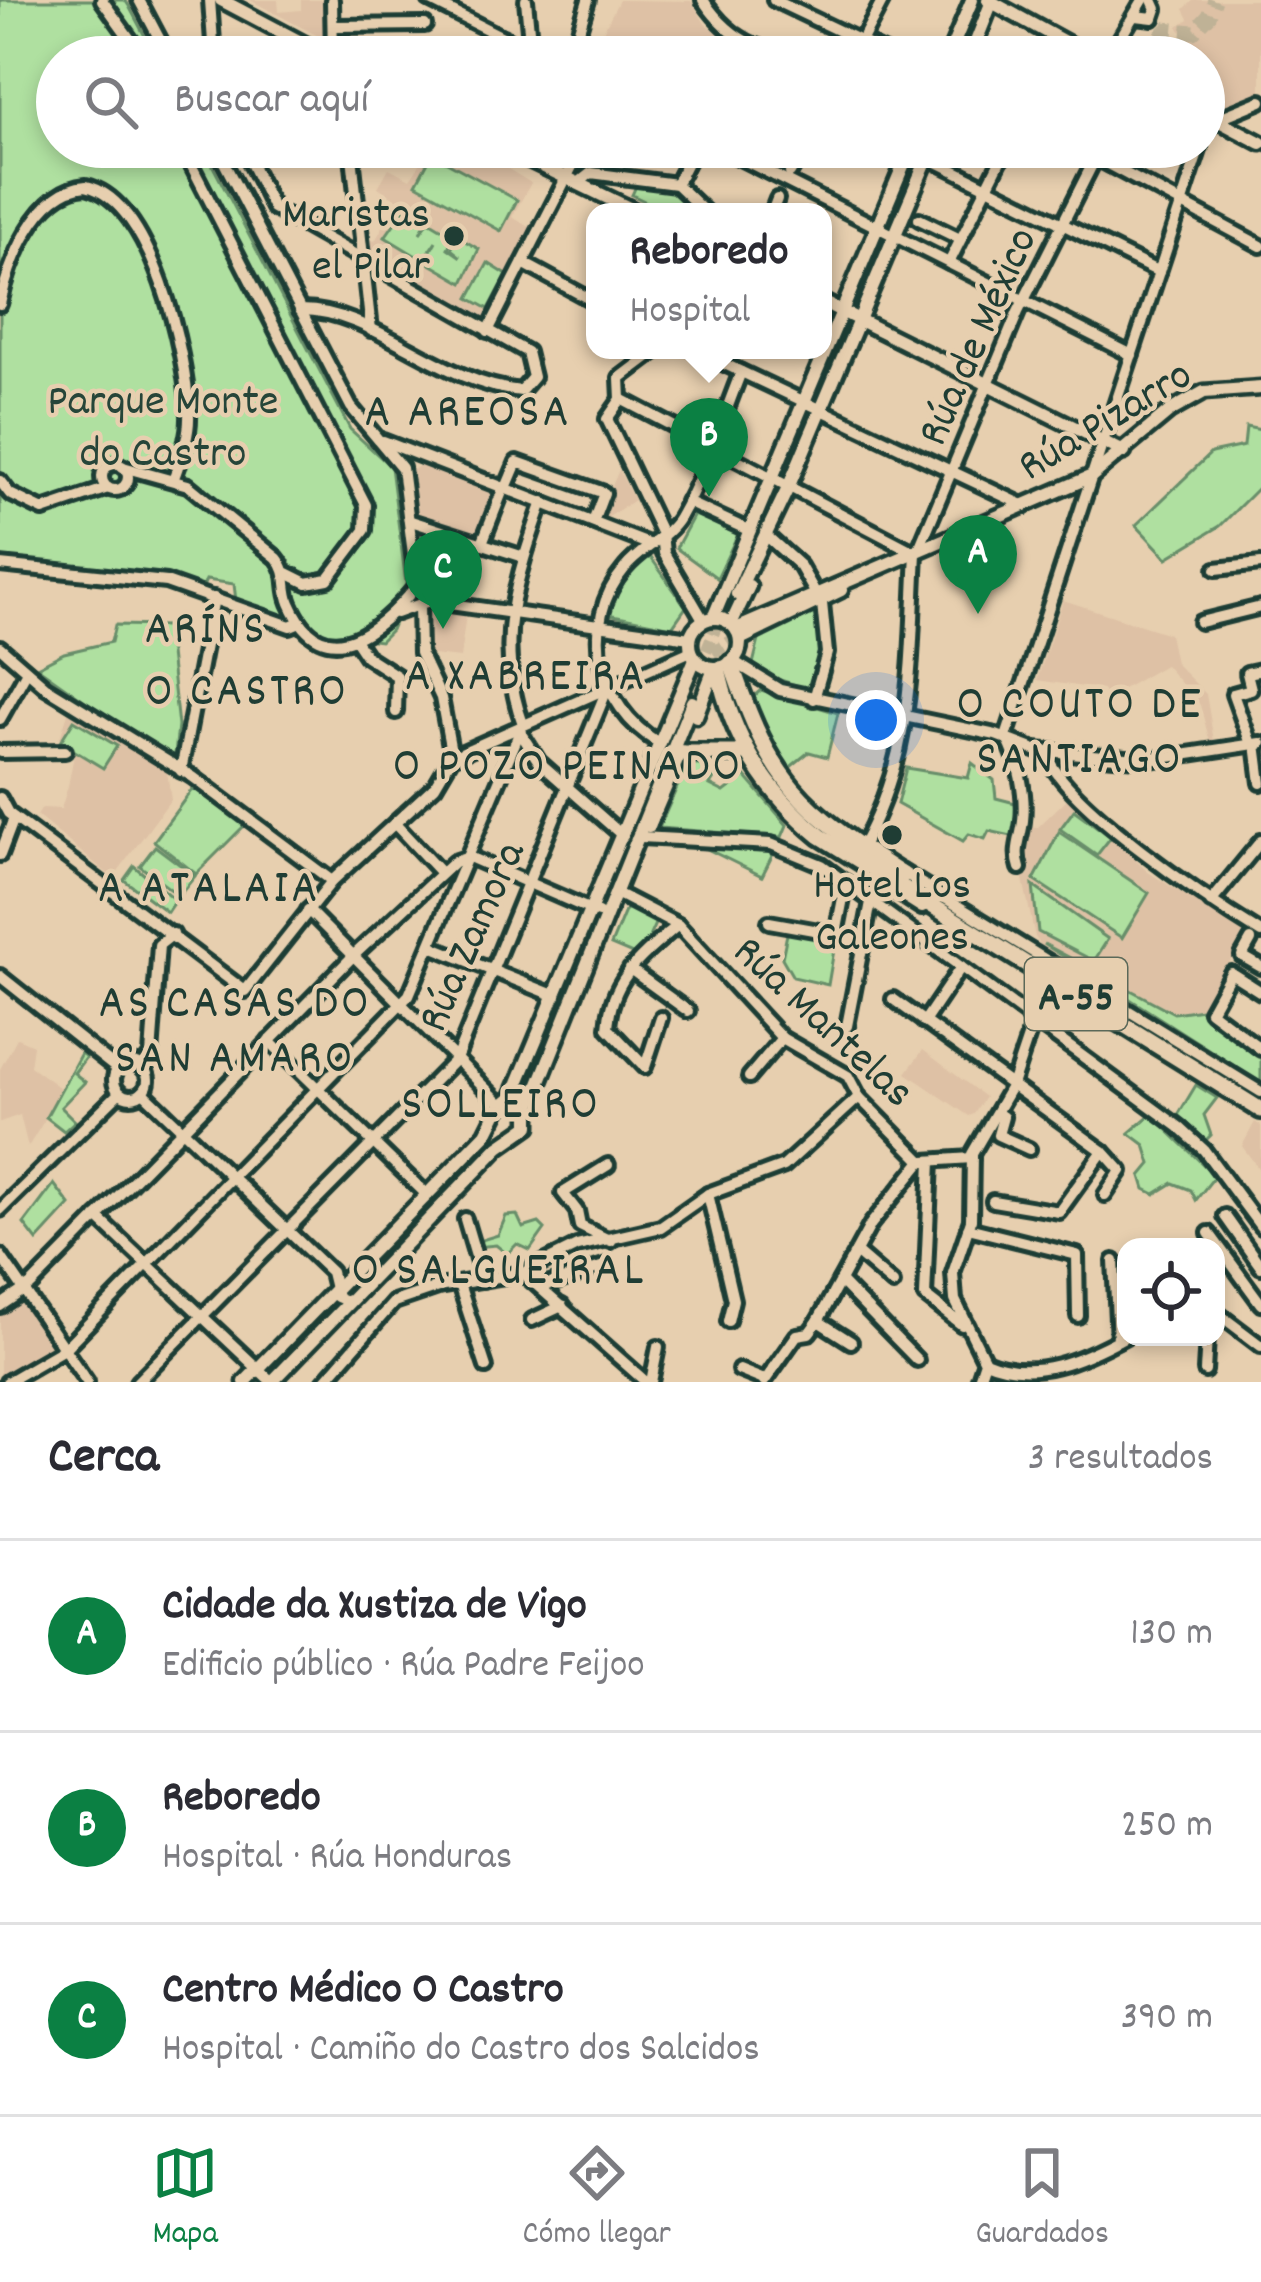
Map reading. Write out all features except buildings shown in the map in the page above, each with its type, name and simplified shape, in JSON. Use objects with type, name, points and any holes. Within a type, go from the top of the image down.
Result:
[{"type":"highway","name":"A-55","points":[[724,665],[748,753],[794,814],[1261,1096]]},
{"type":"highway","name":"A-55","points":[[724,665],[777,772],[814,816],[893,874],[1261,1114]]},
{"type":"highway","points":[[680,753],[748,753]]},
{"type":"main road","points":[[221,0],[290,36]]},
{"type":"main road","points":[[978,36],[991,1],[1053,36]]},
{"type":"main road","points":[[958,36],[972,2]]},
{"type":"main road","points":[[1225,121],[1261,143]]},
{"type":"main road","points":[[546,168],[618,203]]},
{"type":"main road","points":[[832,339],[902,168]]},
{"type":"main road","points":[[641,837],[724,665],[770,531],[923,168]]},
{"type":"main road","points":[[832,306],[1124,452]]},
{"type":"main road","points":[[770,531],[734,593],[757,518],[824,359]]},
{"type":"main road","name":"Rúa Pizarro","points":[[819,599],[1092,476],[1169,411],[1204,392],[1261,388]]},
{"type":"main road","points":[[626,831],[692,649],[757,518]]},
{"type":"main road","name":"Rúa Pizarro","points":[[804,606],[853,582]]},
{"type":"main road","name":"Rúa Pizarro","points":[[736,630],[836,594]]},
{"type":"main road","points":[[708,619],[736,630]]},
{"type":"main road","points":[[692,649],[724,665]]},
{"type":"main road","points":[[245,1382],[496,1121],[689,701],[641,837],[529,1108],[529,1126],[513,1135],[272,1382]]},
{"type":"main road","points":[[505,1102],[529,1108]]},
{"type":"main road","points":[[496,1121],[513,1135]]},
{"type":"street","points":[[102,0],[128,36]]},
{"type":"street","points":[[139,0],[158,36]]},
{"type":"street","points":[[210,0],[213,36]]},
{"type":"street","points":[[332,0],[334,36]]},
{"type":"street","points":[[429,0],[500,36]]},
{"type":"street","points":[[526,0],[533,36]]},
{"type":"street","points":[[578,36],[589,0]]},
{"type":"street","points":[[703,0],[733,36]]},
{"type":"street","points":[[774,0],[849,36]]},
{"type":"street","points":[[864,36],[883,0]]},
{"type":"street","points":[[1122,36],[1143,4]]},
{"type":"street","points":[[335,26],[425,25]]},
{"type":"street","points":[[1225,113],[1261,101]]},
{"type":"street","points":[[108,488],[103,471],[112,464],[169,476],[271,553],[287,573],[319,582],[342,566],[365,530],[366,505],[193,168]]},
{"type":"street","points":[[227,168],[350,407],[402,468],[417,585],[424,603],[420,653],[441,698],[452,757]]},
{"type":"street","points":[[254,168],[273,208],[532,358],[532,382],[521,391],[461,379],[371,331],[322,311],[300,310]]},
{"type":"street","points":[[353,168],[371,331]]},
{"type":"street","points":[[488,331],[576,168]]},
{"type":"street","points":[[676,184],[684,168]]},
{"type":"street","points":[[758,168],[826,203]]},
{"type":"street","points":[[790,173],[793,168]]},
{"type":"street","points":[[958,168],[1159,272]]},
{"type":"street","points":[[949,263],[996,168]]},
{"type":"street","name":"Rúa de México","points":[[916,553],[1023,301],[1091,168]]},
{"type":"street","points":[[1126,168],[1261,246]]},
{"type":"street","points":[[1020,868],[1016,852],[1023,812],[1015,754],[1006,737],[1193,168]]},
{"type":"street","points":[[572,181],[591,173],[676,184],[696,203]]},
{"type":"street","points":[[0,304],[24,238],[58,198],[86,186],[120,202],[153,262],[184,381],[189,416],[169,476]]},
{"type":"street","points":[[246,206],[268,198]]},
{"type":"street","points":[[775,203],[777,199]]},
{"type":"street","points":[[832,206],[1132,355]]},
{"type":"street","points":[[919,218],[960,239]]},
{"type":"street","points":[[524,263],[586,297]]},
{"type":"street","points":[[645,359],[620,378],[621,399],[607,416],[662,534],[664,553]]},
{"type":"street","points":[[714,359],[1025,506]]},
{"type":"street","points":[[659,743],[624,715],[608,687],[599,625],[615,581],[649,544],[676,524],[741,372]]},
{"type":"street","points":[[621,399],[916,553],[907,719],[888,798],[861,848]]},
{"type":"street","points":[[381,440],[649,544],[664,553],[708,619]]},
{"type":"street","points":[[402,468],[419,452]]},
{"type":"street","points":[[482,543],[517,462],[604,493],[593,522]]},
{"type":"street","points":[[123,467],[126,482]]},
{"type":"street","points":[[0,481],[10,494],[43,510],[126,482],[169,476]]},
{"type":"street","points":[[1060,491],[1084,500]]},
{"type":"street","points":[[543,502],[509,613],[506,652],[521,728],[539,762],[569,791],[626,831]]},
{"type":"street","points":[[687,502],[748,530]]},
{"type":"street","points":[[411,521],[524,557]]},
{"type":"street","points":[[770,531],[800,566],[819,599],[826,653],[814,699]]},
{"type":"street","points":[[1216,569],[1261,564]]},
{"type":"street","points":[[0,565],[130,575],[290,626],[300,622]]},
{"type":"street","points":[[287,573],[287,596],[300,622],[328,638],[356,641],[393,614],[417,585]]},
{"type":"street","points":[[181,771],[214,598]]},
{"type":"street","points":[[393,614],[424,603],[599,625],[692,649]]},
{"type":"street","points":[[1200,622],[1261,607]]},
{"type":"street","points":[[356,641],[366,656],[397,676],[396,712]]},
{"type":"street","points":[[0,647],[27,671],[181,771],[332,881]]},
{"type":"street","points":[[0,798],[14,818],[245,991],[332,881],[435,787],[452,757],[692,649]]},
{"type":"street","points":[[724,665],[780,690],[1006,737],[1045,751],[1149,760],[1256,743]]},
{"type":"street","points":[[1261,670],[1247,673],[1251,688],[1233,694],[1256,743],[1261,784]]},
{"type":"street","points":[[0,718],[27,671]]},
{"type":"street","name":"Rúa Zamora","points":[[137,1382],[456,1059],[608,687]]},
{"type":"street","points":[[7,1382],[64,1349],[401,1004],[431,946],[521,728]]},
{"type":"street","points":[[0,752],[65,751]]},
{"type":"street","points":[[1045,751],[1064,780],[1151,860],[1256,936],[1242,956],[1261,967]]},
{"type":"street","points":[[0,855],[14,818]]},
{"type":"street","points":[[396,825],[458,882]]},
{"type":"street","points":[[641,837],[782,846],[846,883],[1187,1134],[1261,1227]]},
{"type":"street","points":[[1211,902],[1261,841]]},
{"type":"street","points":[[0,1306],[25,1291],[354,955],[444,871],[469,857]]},
{"type":"street","points":[[469,857],[608,916]]},
{"type":"street","points":[[769,922],[836,934],[846,883]]},
{"type":"street","name":"Rúa Mantelas","points":[[618,894],[678,925],[782,1038],[848,1076],[859,1097],[926,1161],[925,1296],[964,1326]]},
{"type":"street","points":[[847,1026],[871,902]]},
{"type":"street","points":[[308,910],[505,1102]]},
{"type":"street","points":[[142,1066],[151,1055],[158,956],[154,922]]},
{"type":"street","points":[[661,1018],[645,1067],[608,1028],[614,990],[629,969],[678,925]]},
{"type":"street","points":[[158,956],[172,934]]},
{"type":"street","points":[[431,946],[556,996]]},
{"type":"street","points":[[924,1022],[961,967]]},
{"type":"street","points":[[629,969],[688,1011]]},
{"type":"street","points":[[1261,992],[1231,974],[1210,1011],[1261,1049]]},
{"type":"street","points":[[0,976],[117,1069]]},
{"type":"street","points":[[892,999],[1102,1151],[1121,1171],[1105,1195]]},
{"type":"street","points":[[1034,1018],[1012,1085],[972,1158],[968,1228],[953,1278],[964,1326],[985,1361],[1010,1371],[1044,1371],[1117,1340]]},
{"type":"street","points":[[749,1077],[782,1038]]},
{"type":"street","points":[[269,1041],[427,1195]]},
{"type":"street","points":[[117,1069],[129,1063],[142,1066]]},
{"type":"street","points":[[117,1069],[114,1084],[119,1093],[134,1097],[148,1082],[142,1066]]},
{"type":"street","points":[[143,1092],[332,1272],[340,1301],[349,1303]]},
{"type":"street","points":[[0,1210],[119,1093]]},
{"type":"street","points":[[324,1382],[394,1302],[523,1273],[577,1246],[661,1226],[708,1193],[784,1166],[859,1097]]},
{"type":"street","points":[[997,1112],[1004,1117],[998,1135],[1029,1149]]},
{"type":"street","points":[[993,1201],[1058,1212],[1102,1151]]},
{"type":"street","points":[[739,1370],[764,1381],[797,1335],[809,1334],[888,1199],[926,1161],[972,1158]]},
{"type":"street","points":[[608,1165],[563,1192],[580,1226],[611,1240]]},
{"type":"street","points":[[708,1193],[733,1300],[728,1321]]},
{"type":"street","points":[[1225,1216],[1261,1267]]},
{"type":"street","points":[[97,1217],[272,1382]]},
{"type":"street","points":[[465,1219],[483,1280]]},
{"type":"street","points":[[968,1228],[1077,1256],[1078,1316]]},
{"type":"street","points":[[1209,1233],[1261,1304]]},
{"type":"street","points":[[856,1252],[893,1284]]},
{"type":"street","points":[[0,1255],[87,1382]]},
{"type":"street","points":[[1114,1261],[1117,1290]]},
{"type":"street","points":[[544,1286],[607,1265]]},
{"type":"street","points":[[523,1273],[544,1286],[649,1382],[658,1347]]},
{"type":"street","points":[[840,1281],[916,1360]]},
{"type":"street","points":[[459,1284],[486,1367]]},
{"type":"street","points":[[532,1321],[562,1306]]},
{"type":"street","points":[[1225,1319],[1261,1346]]},
{"type":"street","points":[[818,1321],[850,1342]]},
{"type":"street","points":[[1205,1371],[1206,1346]]},
{"type":"street","points":[[978,1382],[985,1361]]},
{"type":"shaded area","points":[[250,0],[278,0],[279,12],[301,10],[301,0],[326,0],[330,33],[318,36]]},
{"type":"shaded area","points":[[619,0],[691,1],[706,25],[725,35],[725,36],[601,36]]},
{"type":"shaded area","points":[[1194,0],[1261,0],[1261,95],[1225,109],[1225,36],[1184,36],[1178,26],[1189,19],[1184,9]]},
{"type":"shaded area","name":"Maristas el Pilar","points":[[389,168],[410,179],[418,168],[507,168],[531,183],[512,217],[533,229],[488,321],[369,253],[367,238],[375,241],[398,200],[378,187]]},
{"type":"shaded area","points":[[423,463],[499,493],[482,537],[419,517],[412,471]]},
{"type":"shaded area","points":[[619,470],[634,500],[607,518],[599,515]]},
{"type":"shaded area","points":[[1063,600],[1169,634],[1175,663],[1206,694],[1214,741],[1210,742],[1200,705],[1165,665],[1107,698],[1103,690],[1037,680]]},
{"type":"shaded area","points":[[426,610],[466,615],[460,658],[423,654]]},
{"type":"shaded area","points":[[69,710],[167,772],[171,799],[113,878],[37,816],[42,808],[61,809],[68,786],[74,755],[58,744]]},
{"type":"shaded area","points":[[1069,797],[1148,872],[1246,934],[1202,1009],[1174,1013],[1041,946],[1035,937],[1018,855],[1025,826],[1038,827]]},
{"type":"shaded area","points":[[17,1038],[33,1045],[30,1066],[63,1090],[28,1147],[20,1115],[0,1122],[0,1069]]},
{"type":"shaded area","points":[[923,1050],[985,1097],[974,1114],[969,1116],[906,1073]]},
{"type":"shaded area","points":[[1255,1122],[1261,1126],[1261,1172],[1242,1146]]},
{"type":"shaded area","points":[[25,1300],[53,1348],[0,1376],[0,1313]]},
{"type":"green space","name":"Parque Monte do Castro","points":[[0,0],[125,0],[145,36],[36,36],[36,168],[214,168],[350,429],[391,467],[407,591],[391,630],[380,641],[328,634],[236,601],[234,584],[206,580],[198,598],[150,586],[0,568]]},
{"type":"green space","points":[[425,168],[458,168],[517,200],[501,231],[416,184]]},
{"type":"green space","points":[[637,184],[667,188],[686,203],[648,203],[632,195]]},
{"type":"green space","points":[[406,207],[427,220],[420,233],[429,221],[454,236],[448,248],[461,257],[451,249],[458,237],[479,249],[463,283],[425,261],[436,241],[423,260],[385,237]]},
{"type":"green space","points":[[488,263],[507,275],[489,309],[469,298]]},
{"type":"green space","points":[[1246,427],[1261,430],[1261,485],[1220,526],[1167,558],[1136,525],[1211,453],[1244,446]]},
{"type":"green space","points":[[695,513],[738,534],[717,578],[676,548]]},
{"type":"green space","points":[[649,555],[686,607],[672,627],[608,614],[623,582]]},
{"type":"green space","points":[[817,611],[820,655],[808,689],[774,678],[753,664],[760,636]]},
{"type":"green space","points":[[115,625],[167,626],[178,726],[174,764],[37,667],[64,653],[111,642]]},
{"type":"green space","points":[[761,690],[838,713],[827,757],[809,752],[788,769],[767,737],[753,697]]},
{"type":"green space","points":[[74,720],[117,746],[103,768],[60,742]]},
{"type":"green space","points":[[972,763],[994,780],[996,798],[1019,804],[1016,837],[989,831],[985,839],[969,834],[963,841],[897,804],[906,768],[968,778]]},
{"type":"green space","points":[[687,765],[723,765],[710,785],[724,792],[745,776],[787,825],[782,837],[659,828]]},
{"type":"green space","points":[[193,788],[246,824],[196,874],[154,841]]},
{"type":"green space","points":[[1074,810],[1111,837],[1097,855],[1060,829]]},
{"type":"green space","points":[[1059,832],[1149,893],[1122,938],[1034,880]]},
{"type":"green space","points":[[155,846],[195,876],[179,896],[140,866]]},
{"type":"green space","points":[[703,847],[774,852],[762,876]]},
{"type":"green space","points":[[134,866],[175,900],[167,912],[124,880]]},
{"type":"green space","points":[[1033,886],[1108,939],[1094,961],[1038,932]]},
{"type":"green space","points":[[628,904],[658,917],[650,935],[656,938],[637,956],[611,945]]},
{"type":"green space","points":[[788,929],[836,938],[828,985],[793,977],[782,958]]},
{"type":"green space","points":[[1044,944],[1174,1013],[1202,1009],[1206,1019],[1261,1053],[1261,1083]]},
{"type":"green space","points":[[81,1053],[86,1057],[74,1073],[85,1082],[61,1107],[75,1121],[64,1131],[46,1117]]},
{"type":"green space","points":[[1196,1085],[1217,1098],[1204,1115],[1211,1135],[1206,1140],[1178,1115]]},
{"type":"green space","points":[[1151,1114],[1215,1176],[1196,1200],[1191,1190],[1173,1183],[1155,1194],[1145,1189],[1141,1176],[1151,1164],[1145,1145],[1129,1133]]},
{"type":"green space","points":[[54,1184],[70,1205],[37,1241],[24,1224]]},
{"type":"green space","points":[[517,1215],[523,1228],[539,1223],[545,1229],[530,1250],[517,1244],[507,1254],[496,1245],[475,1247],[475,1242],[498,1235],[506,1216]]},
{"type":"tunnel","points":[[1144,10],[1163,29],[1194,32],[1209,16],[1215,0]]},
{"type":"tunnel","points":[[685,700],[731,592]]},
{"type":"tunnel","points":[[713,653],[746,631]]},
{"type":"place","name":"Maristas el Pilar","points":[[454,236]]},
{"type":"place","name":"Reboredo","points":[[709,497]]},
{"type":"place","name":"Cidade da Xustiza de Vigo","points":[[978,614]]},
{"type":"place","name":"Centro Médico O Castro","points":[[443,629]]},
{"type":"place","name":"Hotel Los Galeones","points":[[892,835]]},
{"type":"district","name":"A AREOSA","points":[[468,408]]},
{"type":"district","name":"ARÍNS","points":[[206,625]]},
{"type":"district","name":"A XABREIRA","points":[[526,672]]},
{"type":"district","name":"O CASTRO","points":[[247,687]]},
{"type":"district","name":"O COUTO DE SANTIAGO","points":[[1080,728]]},
{"type":"district","name":"O POZO PEINADO","points":[[568,762]]},
{"type":"district","name":"A ATALAIA","points":[[209,884]]},
{"type":"district","name":"AS CASAS DO SAN AMARO","points":[[235,1026]]},
{"type":"district","name":"SOLLEIRO","points":[[501,1100]]},
{"type":"district","name":"O SALGUEIRAL","points":[[499,1266]]}]
